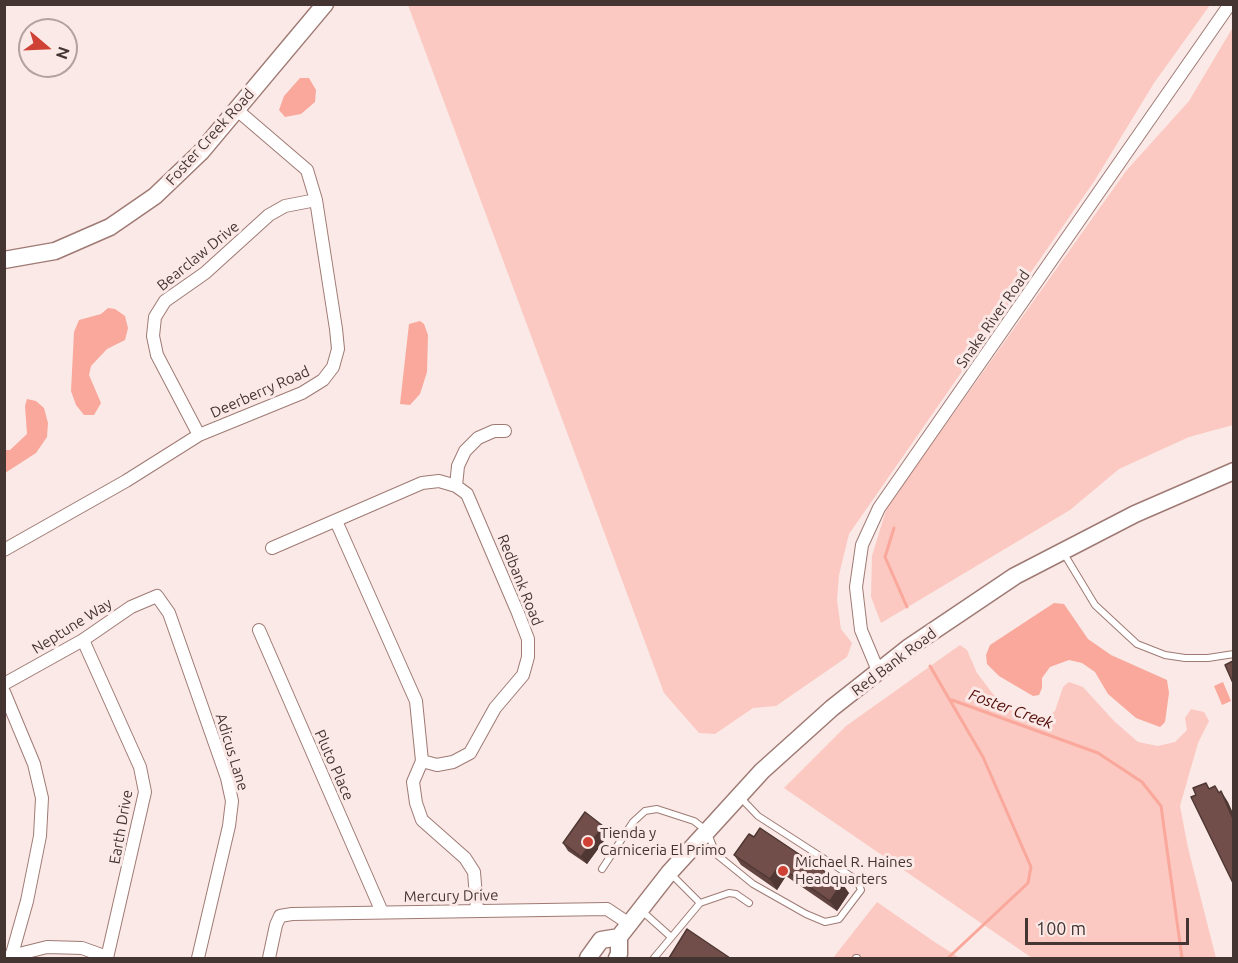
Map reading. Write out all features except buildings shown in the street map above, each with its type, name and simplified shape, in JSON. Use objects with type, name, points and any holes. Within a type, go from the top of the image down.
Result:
[{"type":"main road","name":"Foster Creek Road","points":[[4,260],[55,250],[110,226],[155,196],[201,152],[325,4]]},
{"type":"main road","name":"Red Bank Road","points":[[588,958],[601,940],[623,930],[669,873],[738,795],[795,740],[908,648],[1015,576],[1135,514],[1233,471]]},
{"type":"main road","points":[[621,957],[623,930]]},
{"type":"street","name":"Snake River Road","points":[[879,673],[861,630],[856,586],[862,545],[879,508],[1230,4]]},
{"type":"street","name":"Deerberry Road","points":[[4,550],[126,481],[199,435],[302,393],[323,380],[333,367],[338,349],[336,329],[316,200],[307,171],[237,110]]},
{"type":"street","name":"Bearclaw Drive","points":[[199,435],[157,355],[153,336],[155,317],[165,301],[205,273],[269,214],[285,206],[316,200]]},
{"type":"street","points":[[272,548],[422,483],[440,481],[456,486],[458,466],[465,451],[478,438],[494,431],[505,431]]},
{"type":"street","name":"Redbank Road","points":[[422,761],[437,765],[445,764],[470,753],[495,708],[523,675],[528,657],[528,639],[477,513],[467,494],[456,486]]},
{"type":"street","points":[[336,520],[416,701],[422,761],[413,782],[416,803],[423,820],[465,858],[474,872],[477,910]]},
{"type":"street","name":"Neptune Way","points":[[4,684],[83,640],[131,606],[157,596]]},
{"type":"street","name":"Adicus Lane","points":[[157,596],[172,621],[227,778],[232,801],[229,826],[198,958]]},
{"type":"street","name":"Pluto Place","points":[[259,630],[382,912]]},
{"type":"street","name":"Earth Drive","points":[[83,640],[140,766],[145,792],[107,958]]},
{"type":"street","points":[[4,692],[34,764],[42,798],[40,836],[27,901],[8,956]]},
{"type":"street","name":"Mercury Drive","points":[[269,958],[280,916],[292,914],[607,909],[623,930]]},
{"type":"street","points":[[8,956],[47,947],[82,948],[107,958]]},
{"type":"lane","points":[[1063,550],[1095,605],[1137,644],[1165,655],[1185,658],[1208,658],[1233,654]]},
{"type":"lane","points":[[602,869],[633,822],[645,811],[657,808],[694,821],[707,831],[716,854],[753,884],[825,922],[838,919],[861,890],[858,880],[758,816],[738,795]]},
{"type":"lane","points":[[669,873],[700,903]]},
{"type":"lane","points":[[654,958],[700,903],[729,893],[736,894],[749,903]]},
{"type":"lane","points":[[640,909],[671,937]]},
{"type":"shaded area","points":[[408,4],[1210,5],[1154,83],[1095,180],[849,534],[839,575],[837,600],[841,629],[852,643],[847,657],[776,706],[753,708],[715,734],[699,733],[664,693]]},
{"type":"shaded area","points":[[1233,27],[1233,425],[1189,437],[1119,469],[1070,510],[881,623],[871,597],[872,556],[887,507],[1126,171],[1189,101]]},
{"type":"shaded area","points":[[300,78],[309,78],[316,90],[315,102],[301,114],[285,117],[279,110],[284,96]]},
{"type":"shaded area","points":[[108,308],[115,309],[125,316],[128,328],[125,340],[107,349],[91,366],[89,375],[101,403],[94,415],[84,415],[76,405],[71,391],[74,332],[79,320],[101,314]]},
{"type":"shaded area","points":[[420,321],[424,324],[428,335],[427,372],[420,394],[410,405],[400,404],[409,324]]},
{"type":"shaded area","points":[[27,399],[36,401],[44,408],[48,423],[47,437],[36,453],[5,473],[5,450],[10,450],[27,434],[25,406]]},
{"type":"shaded area","points":[[1054,603],[1064,604],[1088,639],[1111,655],[1167,680],[1169,693],[1165,722],[1160,727],[1136,718],[1108,694],[1095,672],[1082,663],[1069,660],[1050,667],[1042,678],[1039,695],[1033,696],[999,676],[987,664],[986,655],[990,645]]},
{"type":"shaded area","points":[[960,645],[967,650],[977,673],[993,694],[1027,718],[1045,719],[1055,711],[1063,687],[1069,682],[1083,687],[1114,721],[1138,742],[1158,746],[1175,742],[1187,730],[1185,718],[1191,709],[1204,712],[1209,721],[1198,743],[1180,806],[1188,848],[1216,958],[1032,958],[784,788],[846,726]]},
{"type":"shaded area","points":[[1223,682],[1231,701],[1222,705],[1214,686]]},
{"type":"shaded area","points":[[877,902],[936,943],[960,958],[833,958]]},
{"type":"waterway","points":[[894,528],[885,557],[907,607]]},
{"type":"waterway","name":"Foster Creek","points":[[930,666],[983,757],[1031,867],[1028,883],[948,958]]},
{"type":"waterway","name":"Foster Creek","points":[[952,700],[1098,753],[1142,782],[1161,806],[1182,958]]},
{"type":"place","name":"Tienda y Carniceria El Primo","points":[[588,842]]},
{"type":"place","name":"Michael R. Haines Headquarters","points":[[783,871]]}]
